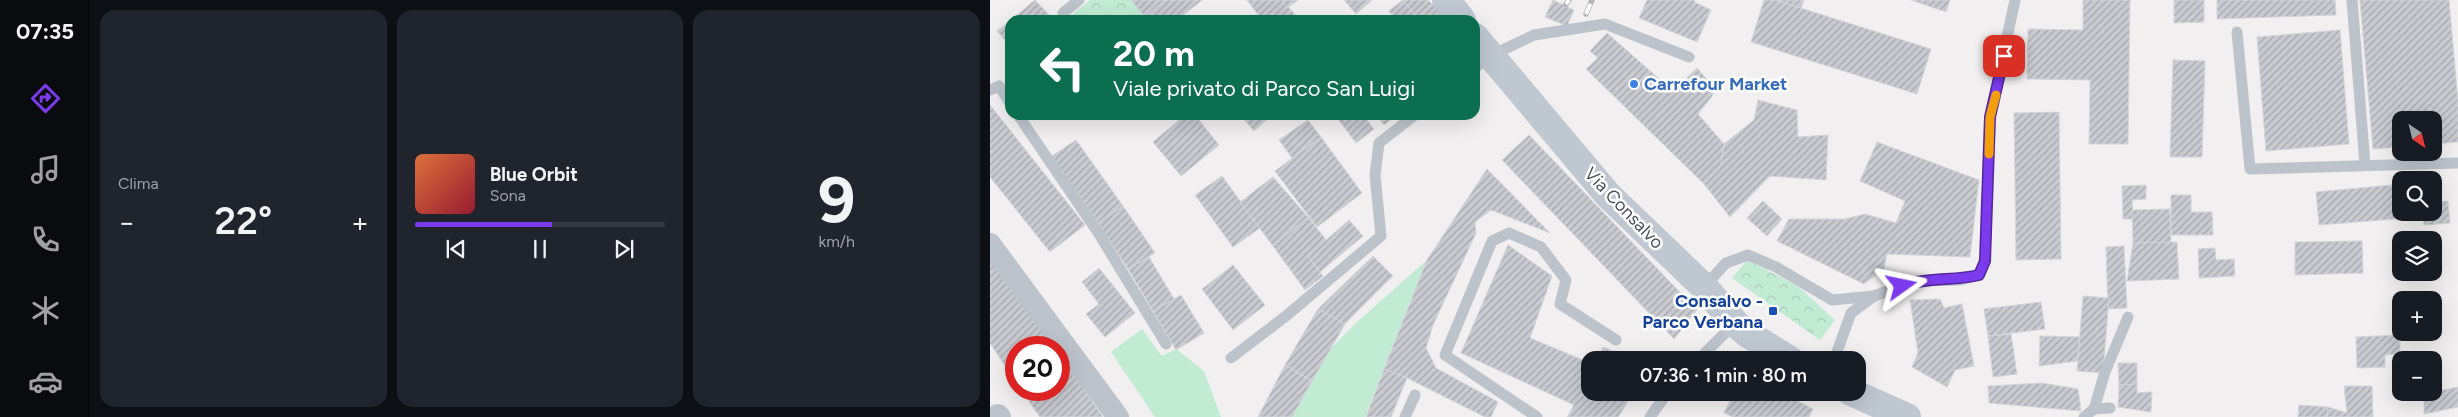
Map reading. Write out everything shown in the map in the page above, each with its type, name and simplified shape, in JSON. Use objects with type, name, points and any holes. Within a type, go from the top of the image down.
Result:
[{"type":"street","points":[[1446,0],[1458,15]]},
{"type":"street","name":"Via Consalvo","points":[[1480,53],[1608,195],[1704,287],[1735,323],[1748,334],[1775,351]]},
{"type":"street","points":[[990,244],[1118,417]]},
{"type":"street","points":[[1866,399],[1907,417]]},
{"type":"lane","points":[[1063,13],[1079,0]]},
{"type":"lane","points":[[1704,287],[1726,263],[1748,254],[1776,267],[1832,300],[1874,296],[1916,280],[1960,280],[1979,275],[1985,261],[1990,117],[2016,0]]},
{"type":"lane","points":[[2352,0],[2365,166]]},
{"type":"lane","points":[[1480,53],[1534,35],[1605,24],[1689,57]]},
{"type":"lane","points":[[2238,32],[2250,169],[2458,163]]},
{"type":"lane","points":[[990,90],[999,86],[1005,95]]},
{"type":"lane","points":[[1021,120],[1099,234],[1166,344]]},
{"type":"lane","points":[[1231,358],[1286,316],[1382,236],[1375,175],[1379,143],[1408,120]]},
{"type":"lane","points":[[1538,417],[1445,355],[1492,241],[1509,233],[1541,247],[1566,280],[1560,304],[1616,340]]},
{"type":"lane","points":[[1837,351],[1851,314],[1874,296]]},
{"type":"lane","points":[[2084,417],[2094,409],[2105,372],[2128,317]]},
{"type":"lane","points":[[1707,351],[1735,323]]},
{"type":"lane","points":[[1405,417],[1416,395]]},
{"type":"lane","points":[[1650,417],[1662,401]]},
{"type":"lane","points":[[2094,409],[2110,408]]},
{"type":"green space","points":[[1090,0],[1131,0],[1143,15],[1072,15]]},
{"type":"green space","points":[[1427,260],[1365,417],[1292,417],[1330,349],[1357,322]]},
{"type":"green space","points":[[1747,260],[1798,286],[1835,320],[1820,340],[1732,278]]},
{"type":"green space","points":[[1142,329],[1162,356],[1176,349],[1204,371],[1221,417],[1155,417],[1111,352]]},
{"type":"building","points":[[1035,0],[1049,15],[1017,15]]},
{"type":"building","points":[[1131,0],[1165,0],[1147,15],[1143,15]]},
{"type":"building","points":[[1165,0],[1202,0],[1183,15],[1147,15]]},
{"type":"building","points":[[1247,0],[1282,0],[1296,15],[1258,15]]},
{"type":"building","points":[[1282,0],[1298,0],[1287,8]]},
{"type":"building","points":[[1344,0],[1372,0],[1356,14]]},
{"type":"building","points":[[1403,0],[1428,0],[1432,4],[1420,15],[1415,15]]},
{"type":"building","points":[[1403,0],[1415,15],[1392,15],[1389,11]]},
{"type":"building","points":[[1553,0],[1574,10],[1567,26],[1545,17]]},
{"type":"building","points":[[1647,0],[1695,0],[1694,2],[1711,10],[1697,42],[1639,18]]},
{"type":"building","points":[[1764,0],[1775,0],[1931,49],[1917,94],[1751,42]]},
{"type":"building","points":[[1775,0],[1804,0],[1801,8]]},
{"type":"building","points":[[1911,0],[1950,0],[1946,12]]},
{"type":"building","points":[[2083,0],[2130,0],[2128,144],[2089,144],[2090,80],[2027,79],[2028,29],[2083,30]]},
{"type":"building","points":[[2174,0],[2204,0],[2204,22],[2174,23]]},
{"type":"building","points":[[2217,0],[2335,0],[2336,15],[2217,19]]},
{"type":"building","points":[[2360,0],[2449,0],[2458,101],[2458,142],[2442,143],[2442,111],[2392,111],[2392,148],[2373,149]]},
{"type":"building","points":[[1432,4],[1442,15],[1420,15]]},
{"type":"building","points":[[1005,25],[1005,40],[997,31]]},
{"type":"building","points":[[2340,30],[2349,144],[2266,151],[2257,37]]},
{"type":"building","points":[[1607,33],[1673,91],[1697,68],[1710,83],[1713,95],[1698,114],[1724,144],[1721,166],[1704,184],[1586,69],[1598,58],[1590,51]]},
{"type":"building","points":[[2173,60],[2205,61],[2202,157],[2170,157]]},
{"type":"building","points":[[1758,100],[1797,110],[1798,137],[1828,135],[1826,180],[1770,176],[1730,217],[1704,184],[1721,166],[1724,144],[1754,120]]},
{"type":"building","points":[[990,105],[1085,225],[1050,252],[990,177]]},
{"type":"building","points":[[2059,112],[2061,259],[2016,260],[2014,113]]},
{"type":"building","points":[[1179,120],[1199,120],[1219,145],[1181,176],[1153,142]]},
{"type":"building","points":[[1244,120],[1266,120],[1254,131]]},
{"type":"building","points":[[1308,120],[1321,137],[1292,158],[1279,140]]},
{"type":"building","points":[[1339,120],[1367,120],[1374,129],[1356,143]]},
{"type":"building","points":[[1380,120],[1390,120],[1384,125]]},
{"type":"building","points":[[1529,135],[1697,310],[1674,339],[1502,160]]},
{"type":"building","points":[[1321,137],[1362,193],[1317,227],[1275,171]]},
{"type":"building","points":[[1076,140],[1123,206],[1098,223],[1052,156]]},
{"type":"building","points":[[1877,142],[1979,180],[1970,257],[1887,254],[1884,269],[1864,284],[1777,241],[1789,219],[1845,219],[1865,214],[1896,223],[1905,201],[1860,181]]},
{"type":"building","points":[[1487,169],[1550,233],[1491,210],[1475,222],[1476,233],[1433,325],[1426,348],[1436,368],[1498,402],[1491,417],[1485,417],[1407,378],[1384,369],[1427,260]]},
{"type":"building","points":[[1222,176],[1260,228],[1233,247],[1195,195]]},
{"type":"building","points":[[1273,177],[1308,217],[1273,246],[1240,202]]},
{"type":"building","points":[[2146,185],[2146,199],[2132,200],[2133,219],[2123,219],[2122,186]]},
{"type":"building","points":[[2392,185],[2392,219],[2319,225],[2316,192]]},
{"type":"building","points":[[2171,195],[2191,195],[2191,212],[2212,212],[2213,235],[2171,235]]},
{"type":"building","points":[[1763,201],[1782,219],[1767,236],[1747,218]]},
{"type":"building","points":[[2442,201],[2448,201],[2450,223],[2424,225],[2424,221],[2442,221]]},
{"type":"building","points":[[1123,206],[1155,253],[1128,269],[1098,223]]},
{"type":"building","points":[[2170,209],[2171,243],[2133,243],[2132,210]]},
{"type":"building","points":[[1308,217],[1327,241],[1308,256],[1323,276],[1305,290],[1273,246]]},
{"type":"building","points":[[1349,220],[1363,236],[1320,272],[1308,256]]},
{"type":"building","points":[[2362,241],[2363,273],[2295,275],[2295,242]]},
{"type":"building","points":[[2177,242],[2179,279],[2127,281],[2133,243]]},
{"type":"building","points":[[1508,245],[1552,276],[1530,338],[1581,359],[1581,401],[1628,401],[1618,417],[1567,417],[1574,405],[1461,353]]},
{"type":"building","points":[[2124,246],[2127,308],[2108,309],[2106,247]]},
{"type":"building","points":[[2215,248],[2216,260],[2234,259],[2235,276],[2199,278],[2198,249]]},
{"type":"building","points":[[990,256],[1046,336],[1005,336],[1005,366],[990,343]]},
{"type":"building","points":[[1373,256],[1393,276],[1345,324],[1318,309]]},
{"type":"building","points":[[1149,257],[1174,299],[1153,311],[1128,269]]},
{"type":"building","points":[[1233,265],[1265,305],[1233,330],[1202,289]]},
{"type":"building","points":[[1099,268],[1135,313],[1105,337],[1086,314],[1099,304],[1082,282]]},
{"type":"building","points":[[1181,295],[1204,333],[1176,350],[1153,311]]},
{"type":"building","points":[[2083,296],[2109,298],[2103,373],[2077,371]]},
{"type":"building","points":[[1940,299],[1944,308],[1962,304],[1974,366],[1955,370],[1947,387],[1912,367],[1918,353],[1910,300]]},
{"type":"building","points":[[2041,302],[2045,329],[1988,336],[1984,309]]},
{"type":"building","points":[[1318,309],[1345,324],[1312,381],[1285,365]]},
{"type":"building","points":[[2011,334],[2017,374],[1993,377],[1988,336]]},
{"type":"building","points":[[2392,335],[2392,341],[2400,341],[2400,351],[2392,351],[2392,355],[2385,355],[2385,367],[2357,368],[2356,337]]},
{"type":"building","points":[[2040,336],[2080,337],[2077,361],[2039,366]]},
{"type":"building","points":[[1603,347],[1613,351],[1601,351]]},
{"type":"building","points":[[2118,363],[2137,363],[2137,384],[2119,385]]},
{"type":"building","points":[[1285,365],[1312,381],[1292,417],[1258,417]]},
{"type":"building","points":[[1384,369],[1407,378],[1391,417],[1366,417]]},
{"type":"building","points":[[1070,370],[1103,417],[1040,417],[1029,401],[1070,401]]},
{"type":"building","points":[[2042,383],[2078,389],[2081,411],[1989,403],[1988,386]]},
{"type":"building","points":[[2137,384],[2137,393],[2152,392],[2151,412],[2118,407],[2119,385]]},
{"type":"building","points":[[2344,386],[2372,386],[2373,417],[2327,417],[2328,407],[2347,413]]},
{"type":"building","points":[[2458,387],[2458,407],[2424,414],[2424,401],[2442,401],[2442,390]]},
{"type":"building","points":[[1730,401],[1797,401],[1813,409],[1809,417],[1733,417],[1724,413]]},
{"type":"building","points":[[2299,405],[2328,407],[2327,417],[2298,417]]},
{"type":"railway","points":[[1566,4],[1569,0]]},
{"type":"railway","points":[[1586,14],[1592,0]]},
{"type":"slow traffic","points":[[1989,154],[1990,117],[1996,95]]},
{"type":"place","name":"Carrefour Market","points":[[1634,84]]},
{"type":"place","name":"Consalvo - Parco Verbana","points":[[1773,311]]},
{"type":"route","points":[[1902,286],[1916,280],[1960,280],[1979,275],[1985,261],[1990,117],[2004,56]]}]
